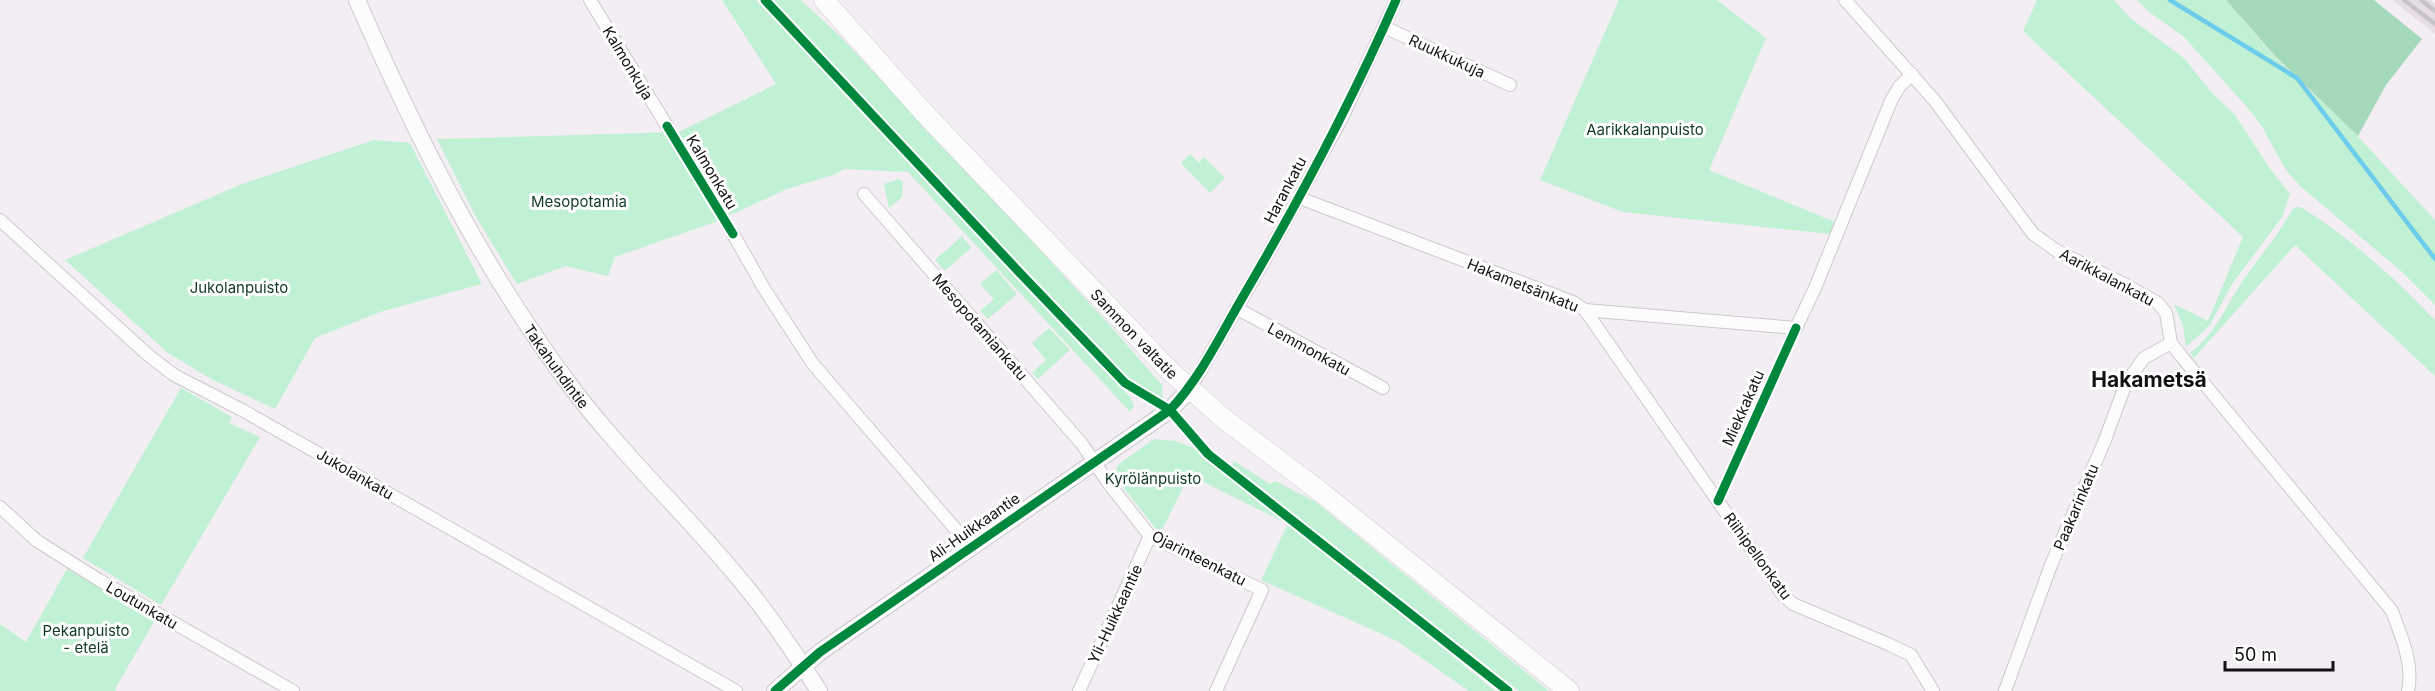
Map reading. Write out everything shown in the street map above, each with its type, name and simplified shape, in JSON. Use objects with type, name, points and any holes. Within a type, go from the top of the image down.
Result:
[{"type":"main road","name":"Sammon valtatie","points":[[824,0],[1125,326],[1190,389],[1223,418],[1322,493],[1569,691]]},
{"type":"street","name":"Takahuhdintie","points":[[357,0],[429,156],[464,223],[531,330],[576,394],[745,586],[819,691]]},
{"type":"street","name":"Kalmonkuja","points":[[590,0],[667,126]]},
{"type":"street","name":"Harankatu","points":[[1190,389],[1342,118],[1396,0]]},
{"type":"street","name":"Aarikkalankatu","points":[[1845,0],[1935,101],[2033,234],[2057,251],[2158,303],[2166,313],[2171,343]]},
{"type":"street","name":"Ruukkukuja","points":[[1384,27],[1510,85]]},
{"type":"street","name":"Hakametsänkatu","points":[[1297,197],[1573,302],[1585,310],[1796,328],[1815,288],[1891,101],[1899,87],[1912,74]]},
{"type":"street","name":"Mesopotamiankatu","points":[[864,194],[1095,461]]},
{"type":"street","name":"Jukolankatu","points":[[0,220],[148,355],[174,375],[252,415],[736,691]]},
{"type":"street","points":[[733,234],[760,282],[813,364],[971,547]]},
{"type":"street","name":"Lemmonkatu","points":[[1236,308],[1383,388]]},
{"type":"street","name":"Riihipellonkatu","points":[[1585,310],[1756,556]]},
{"type":"street","name":"Paakarinkatu","points":[[2005,691],[2051,565],[2105,440],[2126,383],[2144,358],[2171,343]]},
{"type":"street","points":[[2171,343],[2392,611],[2406,648],[2410,684],[2408,691]]},
{"type":"street","name":"Ali-Huikkaantie","points":[[775,691],[820,652],[1170,410],[1190,389]]},
{"type":"street","name":"Ojarinteenkatu","points":[[1095,461],[1109,484],[1150,536],[1262,590],[1216,691]]},
{"type":"street","name":"Loutunkatu","points":[[0,507],[37,541],[293,691]]},
{"type":"street","name":"Yli-Huikkaantie","points":[[1079,691],[1150,536]]},
{"type":"street","name":"Riihipellonkatu","points":[[1774,581],[1782,594],[1793,604],[1911,655],[1933,691]]},
{"type":"shaded area","points":[[2392,0],[2430,0],[2435,4],[2435,34]]},
{"type":"green space","name":"Mesopotamia","points":[[722,0],[756,0],[1130,397],[1134,406],[1130,412],[908,172],[844,169],[836,174],[787,189],[715,222],[615,257],[608,276],[566,266],[517,284],[476,217],[437,139],[679,132],[776,84]]},
{"type":"green space","points":[[772,0],[801,0],[841,37],[1105,320],[1162,385],[1163,399],[1135,384],[1087,337]]},
{"type":"green space","name":"Aarikkalanpuisto","points":[[1619,0],[1717,0],[1766,38],[1709,170],[1835,222],[1830,234],[1623,212],[1540,180]]},
{"type":"green space","points":[[2037,0],[2114,0],[2130,18],[2184,58],[2212,93],[2235,115],[2271,170],[2290,194],[2282,217],[2232,284],[2210,325],[2186,347],[2183,326],[2174,304],[2208,321],[2243,237],[2023,31]]},
{"type":"green space","points":[[2137,0],[2226,0],[2274,56],[2353,131],[2435,220],[2435,305],[2401,271],[2301,187],[2286,170],[2261,125],[2247,107],[2184,37],[2149,12]]},
{"type":"green space","points":[[2226,0],[2374,0],[2422,39],[2386,85],[2358,136],[2275,56]]},
{"type":"green space","name":"Jukolanpuisto","points":[[374,140],[410,143],[482,284],[380,312],[315,338],[275,409],[213,380],[168,353],[65,260],[242,184]]},
{"type":"green space","points":[[1190,154],[1199,163],[1204,157],[1225,178],[1210,193],[1181,163]]},
{"type":"green space","points":[[899,179],[903,182],[902,197],[889,208],[884,184]]},
{"type":"green space","points":[[2296,207],[2301,207],[2354,245],[2388,274],[2435,320],[2435,376],[2295,245],[2194,358],[2190,353],[2215,327],[2244,279]]},
{"type":"green space","points":[[962,236],[971,248],[945,271],[935,260]]},
{"type":"green space","points":[[996,270],[1017,294],[988,319],[980,311],[994,299],[980,284]]},
{"type":"green space","points":[[1049,328],[1070,350],[1038,379],[1032,373],[1046,360],[1032,343]]},
{"type":"green space","points":[[181,388],[232,417],[229,423],[260,437],[161,605],[83,558]]},
{"type":"green space","name":"Kyrölänpuisto","points":[[1154,439],[1175,441],[1192,447],[1293,526],[1495,691],[1469,691],[1397,641],[1261,580],[1288,524],[1189,475],[1160,534],[1115,477],[1119,464]]},
{"type":"green space","points":[[1234,461],[1270,484],[1275,481],[1314,501],[1549,691],[1519,691],[1232,465]]},
{"type":"green space","name":"Pekanpuisto - etelä","points":[[67,569],[155,620],[115,689],[116,691],[0,691],[0,624],[26,642]]},
{"type":"waterway","points":[[2170,0],[2297,78],[2435,259]]},
{"type":"railway","points":[[2404,0],[2435,24]]},
{"type":"railway","points":[[2421,0],[2435,11]]},
{"type":"cycle path","points":[[765,0],[1125,383],[1170,410],[1208,454],[1508,691]]},
{"type":"cycle path","points":[[775,691],[820,652],[1170,410],[1181,398],[1208,357],[1283,227],[1342,115],[1396,0]]},
{"type":"cycle path","name":"Kalmonkatu","points":[[667,126],[733,234]]},
{"type":"cycle path","name":"Miekkakatu","points":[[1718,501],[1796,328]]},
{"type":"district","name":"Hakametsä","points":[[2149,379]]}]
